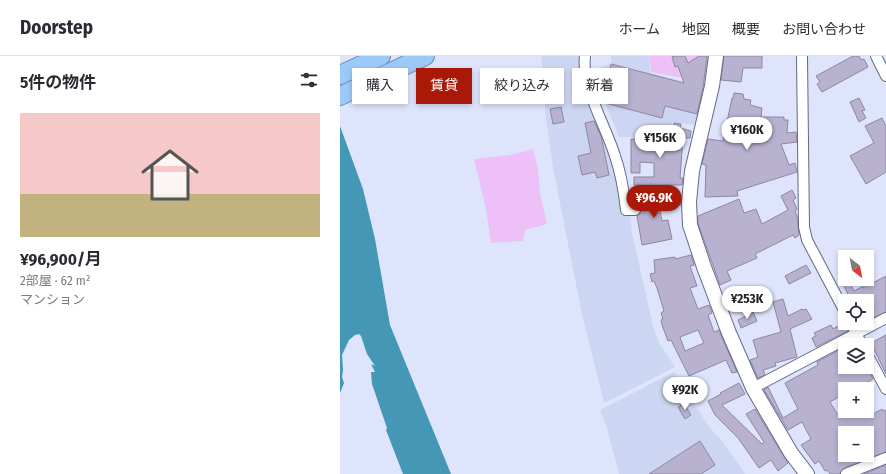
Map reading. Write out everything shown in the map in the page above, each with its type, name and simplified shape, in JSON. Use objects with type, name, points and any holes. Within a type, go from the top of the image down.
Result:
[{"type":"highway","points":[[340,75],[382,56]]},
{"type":"highway","points":[[340,96],[425,56]]},
{"type":"street","points":[[585,56],[585,78],[615,155],[622,180],[626,210],[635,210]]},
{"type":"street","points":[[716,56],[712,86],[692,171],[689,202],[690,218],[697,248],[704,267],[729,333],[753,388],[787,446],[806,474]]},
{"type":"street","points":[[802,56],[804,227],[807,240],[838,299]]},
{"type":"street","points":[[876,56],[886,76]]},
{"type":"street","points":[[753,388],[886,318]]},
{"type":"street","points":[[854,330],[858,338]]},
{"type":"street","points":[[874,367],[886,389]]},
{"type":"street","points":[[846,474],[886,458]]},
{"type":"shaded area","points":[[541,56],[582,56],[586,68],[572,68],[572,104],[596,104],[610,149],[623,214],[630,214],[632,233],[654,330],[660,345],[675,367],[604,403],[581,309],[553,168],[545,109],[545,104],[564,104],[564,68],[543,68]]},
{"type":"shaded area","points":[[611,56],[649,56],[650,73],[708,88],[699,125],[672,122],[671,137],[619,137],[606,104],[628,104],[628,68],[600,68],[612,63]]},
{"type":"shaded area","points":[[649,56],[712,56],[710,77],[692,76],[688,79],[651,72]]},
{"type":"shaded area","points":[[533,149],[538,169],[540,193],[547,224],[525,230],[523,241],[491,243],[486,209],[474,159],[510,155]]},
{"type":"shaded area","points":[[674,372],[709,427],[723,442],[745,474],[619,474],[607,428],[600,410]]},
{"type":"water","points":[[340,126],[363,189],[375,239],[390,325],[451,474],[403,474],[386,430],[387,428],[372,384],[371,372],[375,372],[371,364],[375,366],[367,354],[359,334],[355,335],[349,340],[342,355],[342,377],[344,383],[340,393]]},
{"type":"building","points":[[685,56],[688,63],[699,56],[707,56],[703,88],[697,114],[665,106],[662,118],[609,104],[628,104],[628,68],[684,83],[678,66],[675,67],[672,57]]},
{"type":"building","points":[[724,56],[762,56],[762,68],[743,68],[741,82],[721,80]]},
{"type":"building","points":[[853,56],[859,56],[861,60],[864,59],[868,67],[822,92],[817,84],[820,82],[816,76]]},
{"type":"building","points":[[611,64],[626,68],[610,68]]},
{"type":"building","points":[[734,93],[743,94],[744,99],[751,100],[750,105],[762,108],[761,117],[784,117],[784,120],[788,120],[787,133],[796,132],[797,142],[781,144],[789,165],[795,163],[797,172],[737,191],[738,196],[705,197],[706,165],[702,164],[708,139],[723,141]]},
{"type":"building","points":[[859,98],[865,110],[862,111],[866,118],[859,122],[850,102]]},
{"type":"building","points":[[561,107],[564,122],[553,124],[550,109]]},
{"type":"building","points":[[882,118],[886,126],[886,172],[866,184],[850,156],[874,143],[865,126]]},
{"type":"building","points":[[594,121],[601,136],[609,175],[597,178],[595,172],[582,175],[578,156],[591,153],[585,123]]},
{"type":"building","points":[[674,123],[681,124],[680,128],[691,131],[690,138],[683,138],[680,178],[683,178],[682,185],[634,185],[634,177],[654,177],[654,163],[640,162],[640,173],[631,173],[631,139],[670,142]]},
{"type":"building","points":[[792,190],[796,198],[793,200],[797,209],[795,211],[799,235],[795,238],[793,235],[755,254],[757,258],[727,271],[731,280],[720,285],[698,223],[698,216],[739,199],[744,213],[756,209],[762,224],[788,210],[781,196]]},
{"type":"building","points":[[681,197],[681,205],[659,206],[662,221],[668,220],[672,239],[642,245],[637,216],[640,214],[641,210],[640,206],[636,204],[636,198]]},
{"type":"building","points":[[691,255],[694,265],[690,266],[697,286],[690,288],[698,309],[709,305],[712,313],[708,315],[714,332],[719,330],[737,372],[732,373],[726,360],[689,376],[671,340],[668,341],[661,320],[663,319],[661,313],[664,311],[657,288],[654,281],[652,282],[650,274],[655,273],[654,260],[675,257],[675,259]],"holes":[[[698,330],[704,343],[685,351],[680,337]]]},
{"type":"building","points":[[806,265],[811,273],[789,284],[785,276]]},
{"type":"building","points":[[886,276],[886,312],[874,318],[874,294],[848,294],[844,286],[852,286],[854,291],[863,286],[863,288],[867,286],[874,286],[874,282]]},
{"type":"building","points":[[783,299],[788,316],[802,309],[806,309],[812,319],[790,329],[797,357],[775,363],[776,366],[763,370],[765,375],[758,378],[750,360],[758,357],[753,340],[781,332],[773,302]]},
{"type":"building","points":[[753,312],[757,321],[741,328],[738,320]]},
{"type":"building","points":[[831,325],[833,329],[838,326],[838,330],[848,331],[816,347],[812,338],[816,336],[814,333]]},
{"type":"building","points":[[886,335],[886,374],[874,349],[874,341]]},
{"type":"building","points":[[838,351],[838,374],[870,374],[873,379],[867,382],[838,382],[838,397],[830,402],[838,415],[838,418],[874,418],[874,414],[882,409],[883,411],[886,410],[886,452],[874,457],[874,426],[838,426],[838,462],[860,462],[844,468],[840,474],[830,474],[827,470],[825,471],[819,461],[815,464],[801,445],[811,439],[802,422],[788,430],[764,390],[768,387],[783,418],[798,409],[785,383],[818,365],[817,362]]},
{"type":"building","points":[[739,383],[745,394],[722,405],[762,444],[764,442],[746,414],[755,409],[788,463],[778,471],[771,460],[759,468],[738,438],[715,415],[708,401]]},
{"type":"building","points":[[684,404],[691,415],[685,419],[678,407]]},
{"type":"building","points":[[700,441],[715,465],[701,474],[649,474]]},
{"type":"building","points":[[886,465],[886,474],[864,474]]}]
